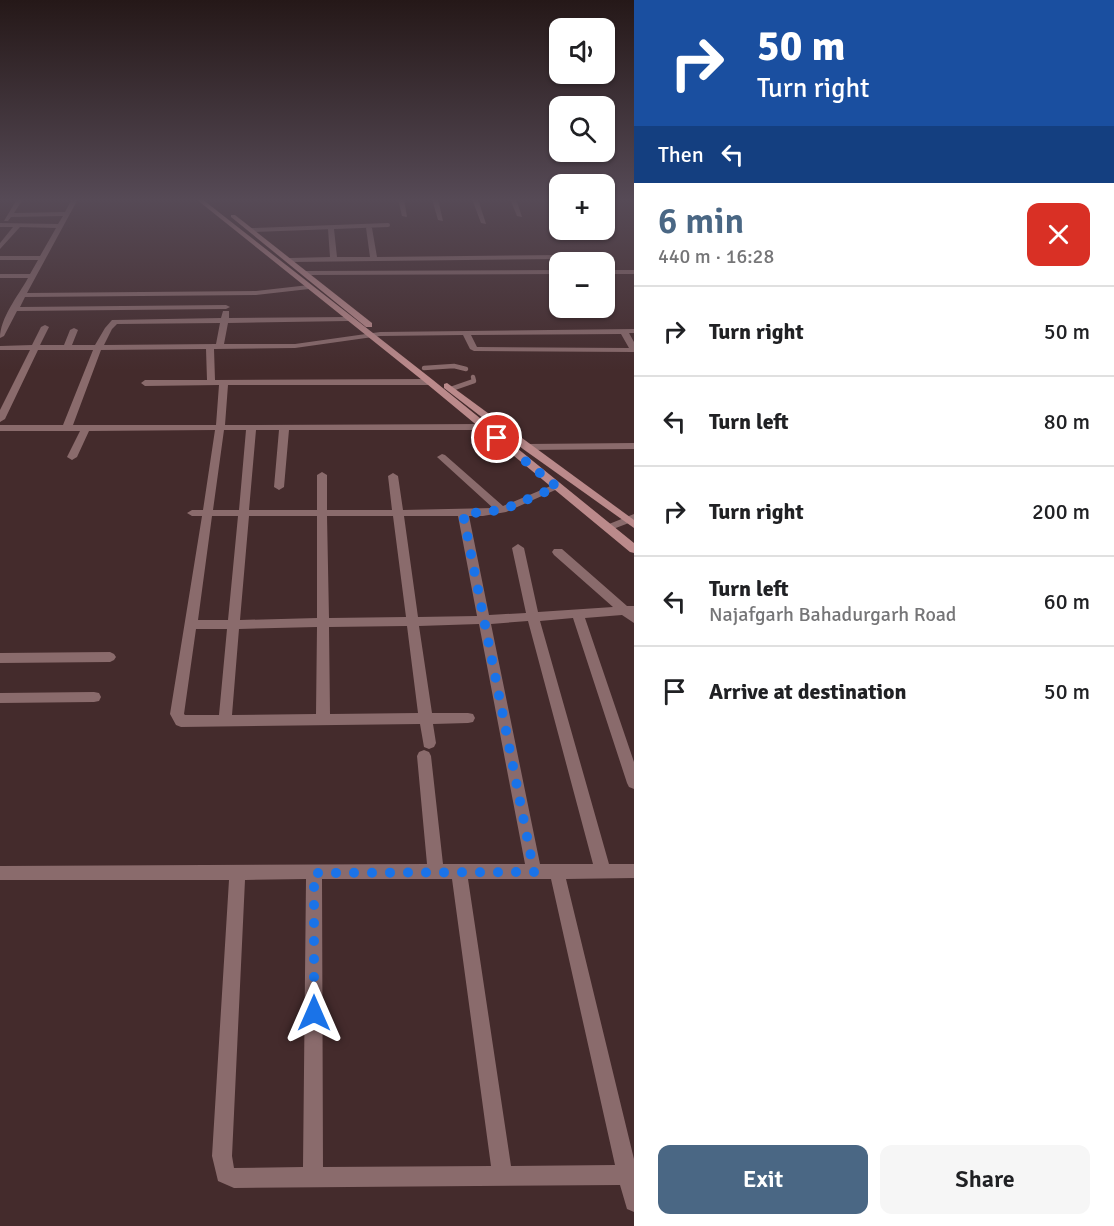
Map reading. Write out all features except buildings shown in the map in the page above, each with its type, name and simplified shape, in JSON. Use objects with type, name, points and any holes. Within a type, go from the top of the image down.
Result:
[{"type":"main road","points":[[271,256],[348,319],[375,334],[424,368],[526,447],[632,520]]},
{"type":"main road","points":[[286,256],[483,428],[634,549]]},
{"type":"street","points":[[291,260],[549,257]]},
{"type":"street","points":[[0,258],[42,258],[4,321],[0,336]]},
{"type":"street","points":[[305,273],[549,272]]},
{"type":"street","points":[[615,272],[634,272]]},
{"type":"street","points":[[0,276],[33,276]]},
{"type":"street","points":[[21,295],[227,294],[309,287]]},
{"type":"street","points":[[211,383],[215,347],[226,320],[227,294]]},
{"type":"street","points":[[13,309],[226,307]]},
{"type":"street","points":[[67,428],[107,327],[115,322],[348,319]]},
{"type":"street","points":[[0,419],[45,327]]},
{"type":"street","points":[[67,347],[74,330]]},
{"type":"street","points":[[466,333],[474,349],[634,350],[624,331]]},
{"type":"street","points":[[0,348],[215,347],[315,344],[375,334],[634,331]]},
{"type":"street","points":[[145,383],[430,382]]},
{"type":"street","points":[[224,383],[220,429],[178,717],[186,722],[468,718]]},
{"type":"street","points":[[0,428],[483,428]]},
{"type":"street","points":[[72,457],[86,428]]},
{"type":"street","points":[[225,720],[251,429]]},
{"type":"street","points":[[279,487],[284,429]]},
{"type":"street","points":[[526,447],[634,446]]},
{"type":"street","points":[[442,457],[502,510]]},
{"type":"street","points":[[322,475],[323,719]]},
{"type":"street","points":[[393,476],[426,718],[436,872]]},
{"type":"street","points":[[192,513],[463,514],[502,510],[557,487]]},
{"type":"street","points":[[463,514],[534,872]]},
{"type":"street","points":[[608,528],[632,520]]},
{"type":"street","points":[[518,548],[533,616],[603,871]]},
{"type":"street","points":[[558,552],[629,610],[634,619]]},
{"type":"street","points":[[191,625],[484,620],[629,610]]},
{"type":"street","points":[[578,614],[634,783]]},
{"type":"street","points":[[0,658],[110,657]]},
{"type":"street","points":[[0,698],[94,697]]},
{"type":"street","points":[[0,873],[634,871]]},
{"type":"street","points":[[459,872],[502,1175]]},
{"type":"street","points":[[557,872],[631,1175],[634,1202]]},
{"type":"street","points":[[237,873],[223,1167],[225,1174],[234,1178],[631,1175]]},
{"type":"street","points":[[313,1177],[314,873]]},
{"type":"lane","points":[[424,368],[454,366],[466,369]]},
{"type":"lane","points":[[451,389],[474,381],[474,377]]},
{"type":"route","points":[[314,1013],[314,873],[534,872],[463,514],[502,510],[557,487],[497,438]]}]
